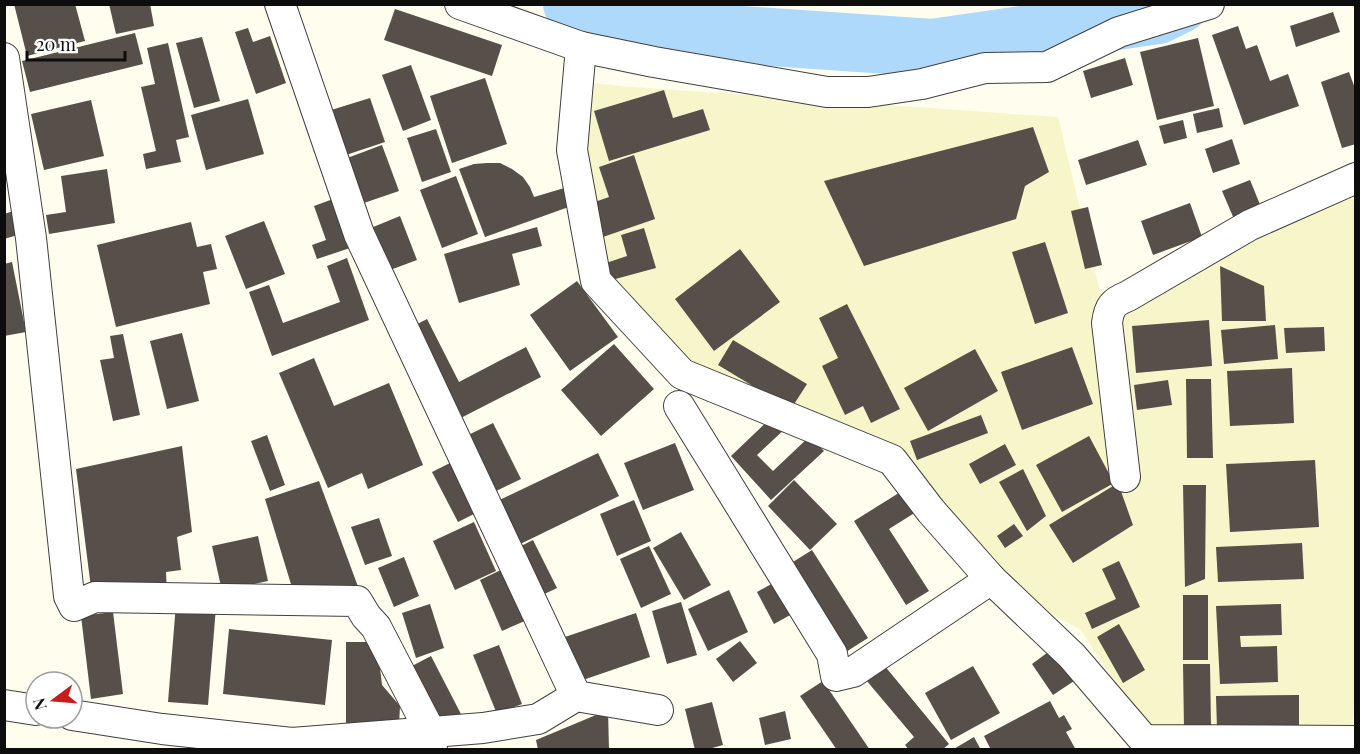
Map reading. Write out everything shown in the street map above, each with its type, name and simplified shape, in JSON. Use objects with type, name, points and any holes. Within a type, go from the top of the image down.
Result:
[{"type":"street","points":[[280,4],[359,234],[576,696]]},
{"type":"street","points":[[460,4],[581,47],[827,93],[868,92],[922,84],[985,68],[1047,67],[1119,32],[1209,4]]},
{"type":"street","points":[[581,47],[572,150],[596,281],[682,374],[892,460],[931,511],[991,579],[1072,656],[1134,745],[1356,741]]},
{"type":"street","points":[[4,58],[31,238],[69,596],[74,606],[95,597],[357,601],[376,627],[431,741]]},
{"type":"street","points":[[1125,477],[1107,323],[1112,305],[1250,225],[1356,178]]},
{"type":"street","points":[[679,406],[832,654],[836,676],[853,672],[991,579]]},
{"type":"street","points":[[84,718],[162,739],[292,743],[431,741],[483,728],[538,719],[576,696],[658,710]]},
{"type":"street","points":[[4,705],[24,708]]},
{"type":"green space","points":[[572,81],[1058,117],[1105,313],[1355,175],[1356,687],[1352,729],[1147,733],[1081,630],[1010,591],[890,450],[692,370],[609,292]]},
{"type":"building","points":[[14,4],[75,4],[85,41],[27,56]]},
{"type":"building","points":[[109,4],[150,4],[154,26],[116,34]]},
{"type":"building","points":[[395,9],[502,45],[492,76],[384,40]]},
{"type":"building","points":[[1333,12],[1340,32],[1296,47],[1290,26]]},
{"type":"building","points":[[1238,26],[1246,49],[1257,45],[1270,81],[1288,74],[1299,106],[1244,125],[1212,35]]},
{"type":"building","points":[[248,28],[253,42],[270,36],[286,83],[256,94],[235,32]]},
{"type":"building","points":[[135,33],[143,64],[30,92],[22,61]]},
{"type":"building","points":[[202,37],[220,101],[194,108],[176,43]]},
{"type":"building","points":[[1198,38],[1214,106],[1157,120],[1140,52]]},
{"type":"building","points":[[168,43],[189,137],[176,140],[181,162],[146,169],[143,154],[156,151],[141,87],[155,84],[147,48]]},
{"type":"building","points":[[1125,58],[1133,85],[1091,98],[1083,71]]},
{"type":"building","points":[[411,65],[431,120],[403,131],[382,75]]},
{"type":"building","points":[[1349,72],[1356,91],[1356,144],[1342,148],[1321,82]]},
{"type":"building","points":[[485,78],[507,144],[452,163],[430,96]]},
{"type":"building","points":[[664,90],[673,118],[703,109],[710,130],[609,161],[594,111]]},
{"type":"building","points":[[370,98],[385,142],[343,156],[328,111]]},
{"type":"building","points":[[248,99],[264,154],[206,170],[191,115]]},
{"type":"building","points":[[91,100],[104,156],[44,170],[31,114]]},
{"type":"building","points":[[1219,108],[1223,127],[1197,133],[1193,114]]},
{"type":"building","points":[[1183,120],[1187,138],[1164,144],[1159,126]]},
{"type":"building","points":[[1033,127],[1049,172],[1025,186],[1016,219],[864,266],[824,181]]},
{"type":"building","points":[[436,129],[451,172],[422,182],[407,138]]},
{"type":"building","points":[[1232,139],[1240,164],[1213,173],[1205,149]]},
{"type":"building","points":[[1138,140],[1147,165],[1086,185],[1078,160]]},
{"type":"building","points":[[382,145],[399,191],[358,205],[342,160]]},
{"type":"building","points":[[634,155],[655,219],[600,238],[589,204],[609,197],[599,167]]},
{"type":"building","points":[[487,163],[500,163],[512,169],[523,177],[534,197],[571,186],[577,204],[485,237],[459,169]]},
{"type":"building","points":[[107,169],[115,223],[49,234],[46,215],[66,212],[61,176]]},
{"type":"building","points":[[456,176],[478,234],[442,248],[420,190]]},
{"type":"building","points":[[1250,180],[1261,207],[1234,219],[1222,191]]},
{"type":"building","points":[[333,199],[350,248],[317,259],[312,245],[326,240],[314,206]]},
{"type":"building","points":[[1190,203],[1202,237],[1153,255],[1141,221]]},
{"type":"building","points":[[1088,207],[1102,265],[1085,269],[1071,211]]},
{"type":"building","points":[[20,209],[28,232],[4,239],[4,214]]},
{"type":"building","points":[[400,216],[417,260],[382,273],[366,230]]},
{"type":"building","points":[[264,221],[285,274],[246,289],[225,236]]},
{"type":"building","points":[[191,222],[197,247],[211,244],[217,269],[203,272],[210,304],[116,327],[97,245]]},
{"type":"building","points":[[537,227],[542,246],[512,254],[520,285],[459,303],[444,254]]},
{"type":"building","points":[[644,228],[656,268],[608,281],[603,264],[627,256],[621,235]]},
{"type":"building","points":[[1045,242],[1068,313],[1035,324],[1012,252]]},
{"type":"building","points":[[740,249],[780,302],[714,351],[675,299]]},
{"type":"building","points":[[347,258],[369,320],[272,356],[249,292],[269,285],[283,323],[340,302],[327,266]]},
{"type":"building","points":[[12,262],[26,332],[4,336],[4,264]]},
{"type":"building","points":[[1220,266],[1264,286],[1266,321],[1222,321]]},
{"type":"building","points":[[577,281],[618,337],[570,371],[530,315]]},
{"type":"building","points":[[847,304],[900,409],[871,423],[863,406],[845,415],[822,366],[838,358],[819,318]]},
{"type":"building","points":[[427,319],[459,382],[526,347],[541,377],[453,422],[406,330]]},
{"type":"building","points":[[1209,320],[1212,366],[1136,373],[1132,326]]},
{"type":"building","points":[[1275,325],[1278,359],[1224,364],[1221,330]]},
{"type":"building","points":[[1324,327],[1325,351],[1286,353],[1284,328]]},
{"type":"building","points":[[182,333],[199,401],[167,409],[150,341]]},
{"type":"building","points":[[123,334],[140,415],[113,421],[100,360],[114,358],[110,336]]},
{"type":"building","points":[[733,340],[807,384],[791,409],[718,365]]},
{"type":"building","points":[[614,344],[654,389],[601,436],[561,390]]},
{"type":"building","points":[[1072,347],[1093,404],[1022,430],[1001,372]]},
{"type":"building","points":[[975,349],[998,391],[928,431],[904,388]]},
{"type":"building","points":[[314,358],[334,406],[389,383],[423,465],[368,489],[362,473],[328,488],[279,373]]},
{"type":"building","points":[[1292,368],[1294,423],[1230,426],[1227,371]]},
{"type":"building","points":[[1186,379],[1211,379],[1213,458],[1187,458]]},
{"type":"building","points":[[1168,380],[1172,405],[1137,410],[1134,385]]},
{"type":"building","points":[[774,415],[786,428],[757,455],[773,471],[810,436],[824,451],[771,500],[731,456]]},
{"type":"building","points":[[981,415],[988,433],[917,460],[910,441]]},
{"type":"building","points":[[493,423],[521,479],[492,493],[464,437]]},
{"type":"building","points":[[267,435],[285,485],[270,491],[251,441]]},
{"type":"building","points":[[1089,436],[1114,483],[1062,512],[1036,465]]},
{"type":"building","points":[[675,443],[694,490],[643,510],[624,463]]},
{"type":"building","points":[[1005,444],[1016,465],[980,484],[969,464]]},
{"type":"building","points":[[182,446],[192,532],[177,537],[181,570],[166,572],[167,595],[91,588],[76,469]]},
{"type":"building","points":[[598,453],[619,496],[510,549],[489,505]]},
{"type":"building","points":[[1315,460],[1319,527],[1230,532],[1226,464]]},
{"type":"building","points":[[452,462],[478,512],[458,522],[432,472]]},
{"type":"building","points":[[1023,469],[1046,516],[1027,531],[999,482]]},
{"type":"building","points":[[794,480],[837,524],[810,550],[768,506]]},
{"type":"building","points":[[319,481],[360,592],[294,594],[265,499]]},
{"type":"building","points":[[1118,483],[1133,525],[1073,563],[1049,525]]},
{"type":"building","points":[[1183,485],[1206,485],[1205,579],[1185,587]]},
{"type":"building","points":[[910,486],[924,507],[889,529],[929,591],[906,605],[854,521]]},
{"type":"building","points":[[634,500],[651,541],[617,556],[600,514]]},
{"type":"building","points":[[379,518],[392,556],[365,565],[351,527]]},
{"type":"building","points":[[474,522],[496,571],[455,590],[433,541]]},
{"type":"building","points":[[1014,524],[1023,536],[1005,548],[997,536]]},
{"type":"building","points":[[681,532],[711,585],[684,600],[653,548]]},
{"type":"building","points":[[258,536],[268,581],[222,591],[212,546]]},
{"type":"building","points":[[533,540],[557,588],[534,599],[511,551]]},
{"type":"building","points":[[1302,543],[1304,579],[1218,582],[1216,547]]},
{"type":"building","points":[[649,546],[671,594],[641,608],[620,559]]},
{"type":"building","points":[[812,550],[868,638],[841,655],[785,567]]},
{"type":"building","points":[[404,557],[419,596],[394,607],[378,568]]},
{"type":"building","points":[[1119,561],[1140,607],[1092,629],[1085,613],[1116,599],[1102,569]]},
{"type":"building","points":[[505,568],[527,620],[502,631],[480,580]]},
{"type":"building","points":[[775,582],[792,614],[774,624],[757,592]]},
{"type":"building","points":[[729,590],[748,632],[708,651],[688,609]]},
{"type":"building","points":[[1183,595],[1208,595],[1208,660],[1183,660]]},
{"type":"building","points":[[681,602],[697,655],[667,664],[652,611]]},
{"type":"building","points":[[176,604],[216,607],[208,705],[168,702]]},
{"type":"building","points":[[430,604],[444,648],[416,658],[402,613]]},
{"type":"building","points":[[1281,604],[1282,635],[1240,636],[1241,647],[1277,646],[1278,682],[1220,684],[1216,606]]},
{"type":"building","points":[[113,612],[123,694],[91,699],[81,616]]},
{"type":"building","points":[[636,613],[650,657],[577,682],[562,638]]},
{"type":"building","points":[[1119,624],[1145,670],[1123,683],[1097,637]]},
{"type":"building","points":[[229,629],[332,640],[325,705],[223,694]]},
{"type":"building","points":[[740,641],[757,663],[733,682],[716,659]]},
{"type":"building","points":[[346,642],[377,642],[382,685],[400,706],[399,725],[346,726]]},
{"type":"building","points":[[499,645],[522,704],[497,714],[473,655]]},
{"type":"building","points":[[1055,647],[1077,679],[1053,695],[1032,664]]},
{"type":"building","points":[[431,656],[462,716],[443,726],[412,666]]},
{"type":"building","points":[[879,659],[949,744],[942,750],[909,750],[905,745],[914,737],[861,674]]},
{"type":"building","points":[[1183,664],[1210,664],[1211,728],[1184,727]]},
{"type":"building","points":[[973,666],[1000,713],[951,740],[925,693]]},
{"type":"building","points":[[823,681],[870,750],[837,750],[800,696]]},
{"type":"building","points":[[1299,695],[1299,728],[1217,729],[1216,696]]},
{"type":"building","points":[[1050,701],[1059,718],[1064,715],[1072,729],[1066,732],[1076,750],[991,750],[984,736]]},
{"type":"building","points":[[712,702],[723,745],[695,750],[685,709]]},
{"type":"building","points":[[608,710],[609,750],[538,750],[536,740]]},
{"type":"building","points":[[785,711],[791,739],[765,745],[759,718]]},
{"type":"building","points":[[974,737],[981,750],[952,750]]},
{"type":"waterway","points":[[572,4],[741,35],[932,48],[1158,15],[1180,4]]}]
